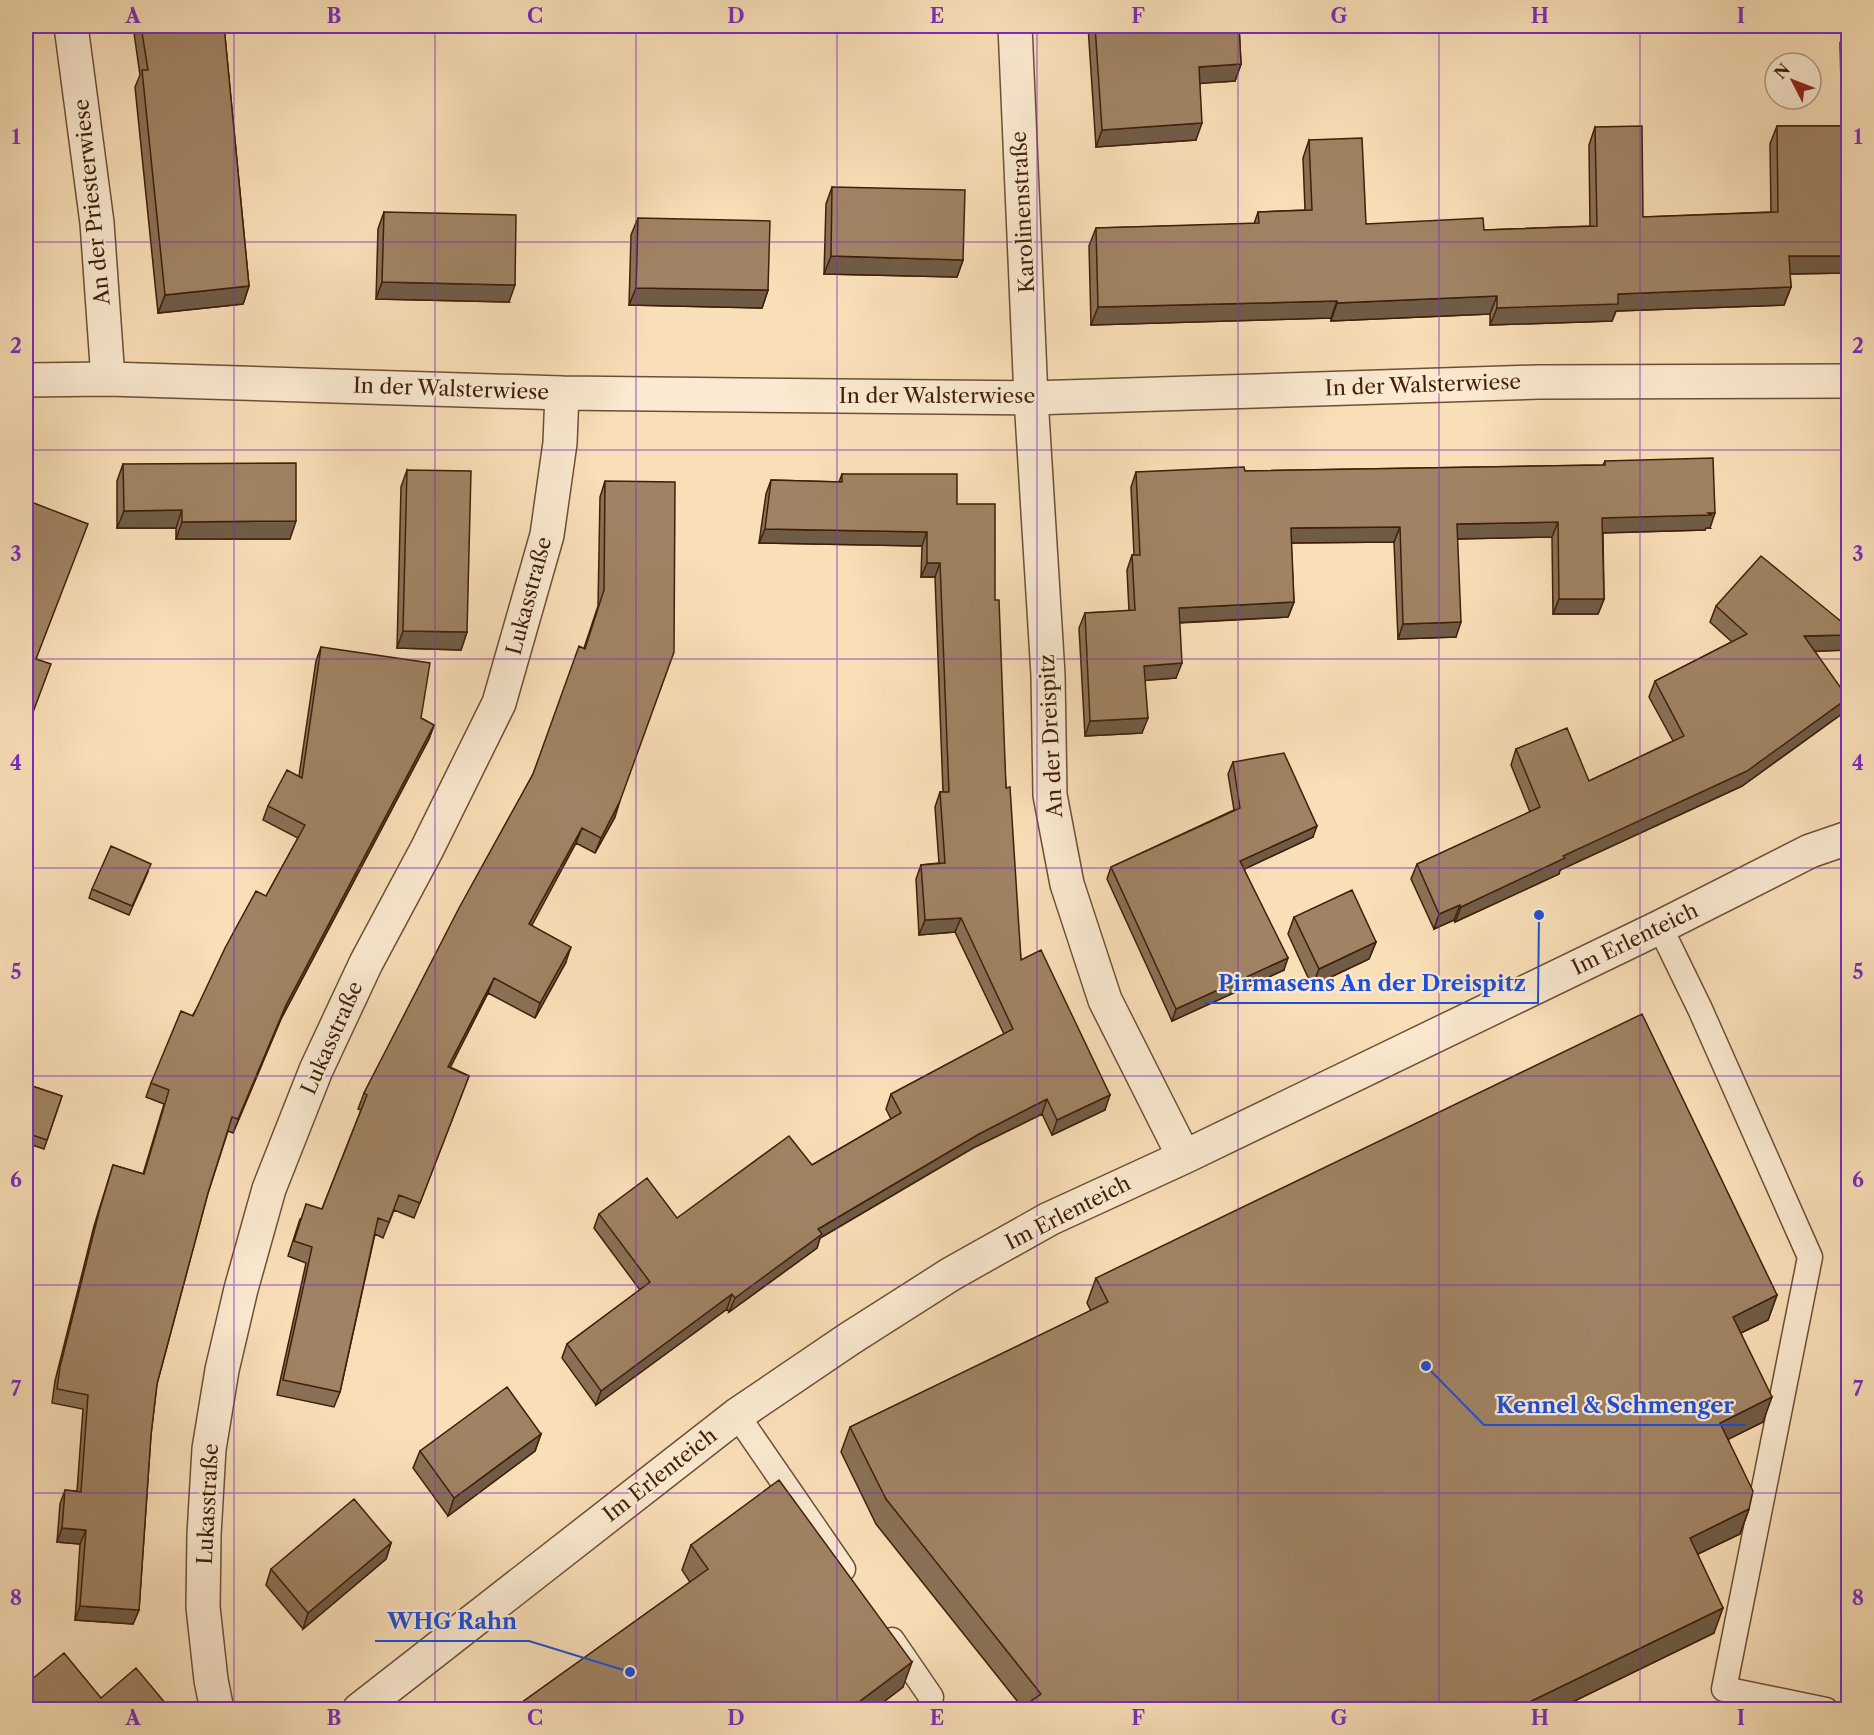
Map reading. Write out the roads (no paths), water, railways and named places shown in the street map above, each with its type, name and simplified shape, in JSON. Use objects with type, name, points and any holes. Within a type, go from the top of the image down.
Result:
[{"type":"street","name":"An der Priesterwiese","points":[[71,26],[97,223],[108,379]]},
{"type":"street","name":"Karolinenstraße","points":[[1015,26],[1031,398]]},
{"type":"street","name":"In der Walsterwiese","points":[[26,380],[108,379],[562,393],[1031,398],[1538,382],[1848,381]]},
{"type":"street","name":"Lukasstraße","points":[[217,1710],[211,1680],[203,1607],[204,1535],[209,1449],[222,1370],[241,1289],[269,1190],[316,1070],[366,963],[432,839],[499,704],[547,536],[560,444],[562,393]]},
{"type":"street","name":"An der Dreispitz","points":[[1031,398],[1048,675],[1050,795],[1067,884],[1106,1000],[1184,1157]]},
{"type":"street","name":"Im Erlenteich","points":[[359,1710],[737,1415],[849,1339],[951,1274],[1049,1219],[1184,1157],[1660,927],[1810,851],[1848,838]]},
{"type":"lane","points":[[1660,927],[1810,1257],[1724,1689],[1826,1710]]},
{"type":"lane","points":[[737,1415],[857,1590]]},
{"type":"lane","points":[[878,1619],[931,1697]]},
{"type":"place","name":"Pirmasens An der Dreispitz","points":[[1539,915]]},
{"type":"place","name":"Kennel & Schmenger","points":[[1426,1366]]},
{"type":"place","name":"WHG Rahn","points":[[630,1672]]}]
